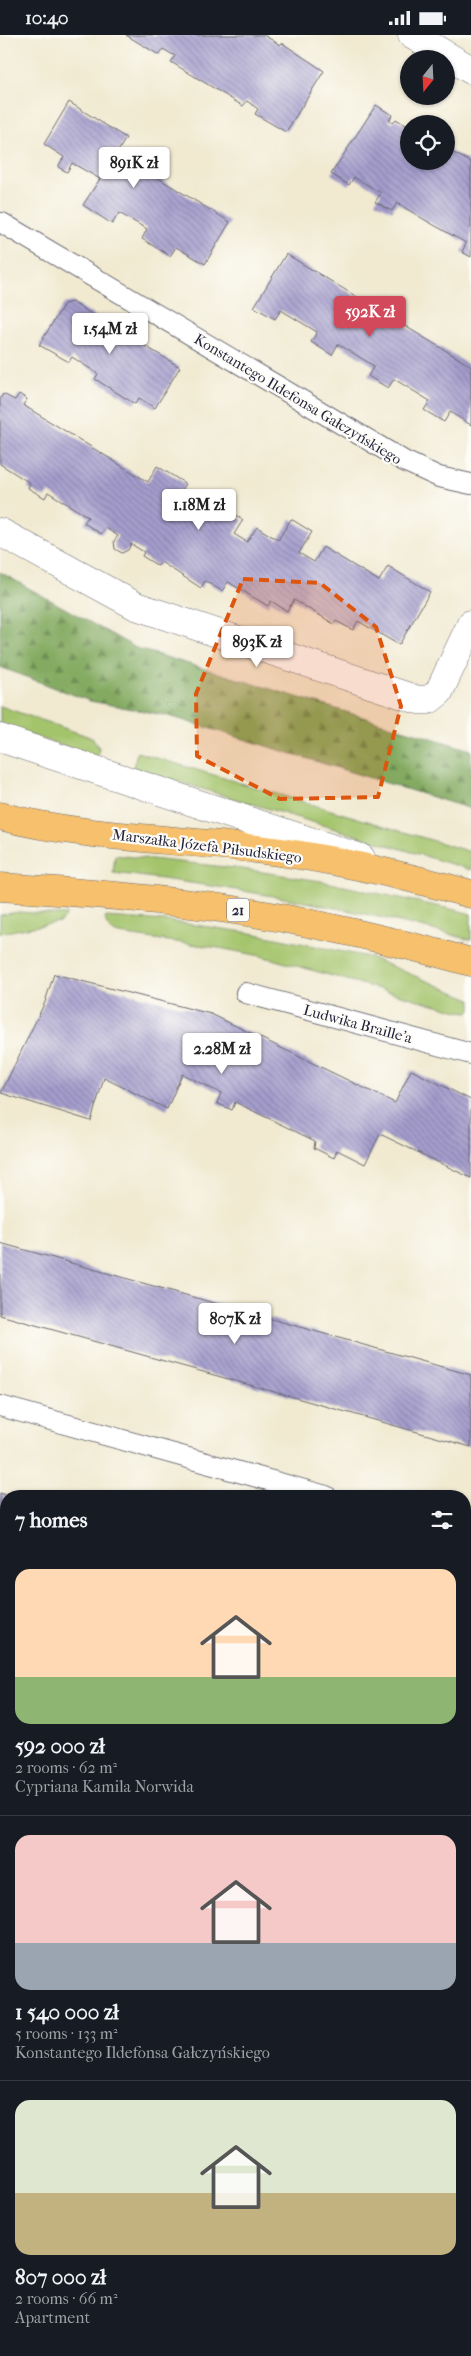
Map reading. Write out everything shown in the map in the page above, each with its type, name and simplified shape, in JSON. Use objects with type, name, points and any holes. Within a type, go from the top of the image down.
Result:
[{"type":"main road","name":"Marszałka Józefa Piłsudskiego","points":[[0,816],[107,834],[257,849],[334,862],[466,893]]},
{"type":"main road","name":"21","points":[[0,887],[95,893],[235,910],[396,941],[471,962]]},
{"type":"street","points":[[412,35],[471,70]]},
{"type":"street","points":[[0,532],[136,605],[418,700],[429,700],[438,692],[471,624]]},
{"type":"street","points":[[0,738],[466,893]]},
{"type":"lane","name":"Konstantego Ildefonsa Gałczyńskiego","points":[[2,223],[404,461],[439,477],[471,484]]},
{"type":"lane","name":"Ludwika Braille'a","points":[[246,993],[471,1055]]},
{"type":"lane","points":[[0,1406],[304,1490]]},
{"type":"highlighted area","points":[[243,579],[320,583],[376,627],[401,706],[378,797],[280,799],[197,756],[196,694]]},
{"type":"green space","points":[[0,572],[136,648],[471,750],[471,809],[169,716],[90,701],[0,667]]},
{"type":"green space","points":[[0,706],[93,738],[99,748],[97,757],[0,725]]},
{"type":"green space","points":[[137,752],[471,852],[471,870],[133,768]]},
{"type":"green space","points":[[115,855],[243,869],[321,881],[460,911],[471,914],[471,940],[338,908],[204,885],[113,873]]},
{"type":"green space","points":[[18,912],[67,915],[60,922],[0,933],[0,915]]},
{"type":"green space","points":[[105,917],[167,921],[251,933],[369,957],[471,999],[471,1010],[468,1012],[458,1011],[261,956],[119,934],[109,928]]},
{"type":"building","points":[[126,35],[264,35],[280,45],[282,43],[324,71],[286,132],[255,114],[258,109],[247,101],[243,106],[171,62],[175,56],[163,49],[159,55]]},
{"type":"building","points":[[69,102],[126,138],[117,153],[230,222],[205,264],[176,247],[170,256],[142,239],[147,229],[119,213],[112,224],[83,205],[100,179],[72,163],[67,172],[58,167],[64,157],[44,144]]},
{"type":"building","points":[[376,105],[392,115],[389,121],[393,123],[396,119],[400,121],[400,170],[455,170],[455,154],[471,162],[471,257],[462,252],[466,243],[397,203],[392,211],[375,202],[381,193],[354,177],[349,185],[331,174]]},
{"type":"building","points":[[286,254],[471,366],[471,425],[450,412],[444,422],[424,410],[430,401],[394,379],[388,388],[368,376],[374,366],[338,344],[332,355],[311,342],[317,332],[281,310],[275,319],[254,307]]},
{"type":"building","points":[[72,302],[180,367],[155,408],[139,398],[135,404],[95,379],[98,374],[72,357],[69,362],[39,345],[64,304]]},
{"type":"building","points":[[3,394],[15,400],[19,394],[27,399],[23,405],[148,482],[157,466],[186,484],[177,498],[214,521],[223,507],[243,520],[234,534],[247,542],[257,527],[278,540],[291,519],[312,532],[299,553],[314,562],[323,547],[379,581],[388,566],[430,592],[399,645],[358,621],[353,630],[336,621],[334,624],[294,600],[287,611],[271,601],[268,606],[228,582],[222,591],[205,581],[201,588],[161,562],[158,566],[142,556],[144,552],[131,544],[128,550],[122,553],[115,549],[114,541],[118,536],[106,528],[101,534],[84,523],[88,517],[48,492],[45,498],[28,488],[30,483],[0,464],[0,399]]},
{"type":"building","points":[[54,974],[211,1014],[395,1103],[411,1070],[471,1100],[471,1178],[380,1134],[365,1164],[337,1150],[334,1158],[314,1148],[315,1141],[235,1102],[232,1110],[217,1103],[221,1093],[182,1074],[167,1109],[104,1078],[91,1121],[1,1093],[45,1002]]},
{"type":"building","points":[[0,1243],[471,1375],[471,1447],[0,1315]]}]
